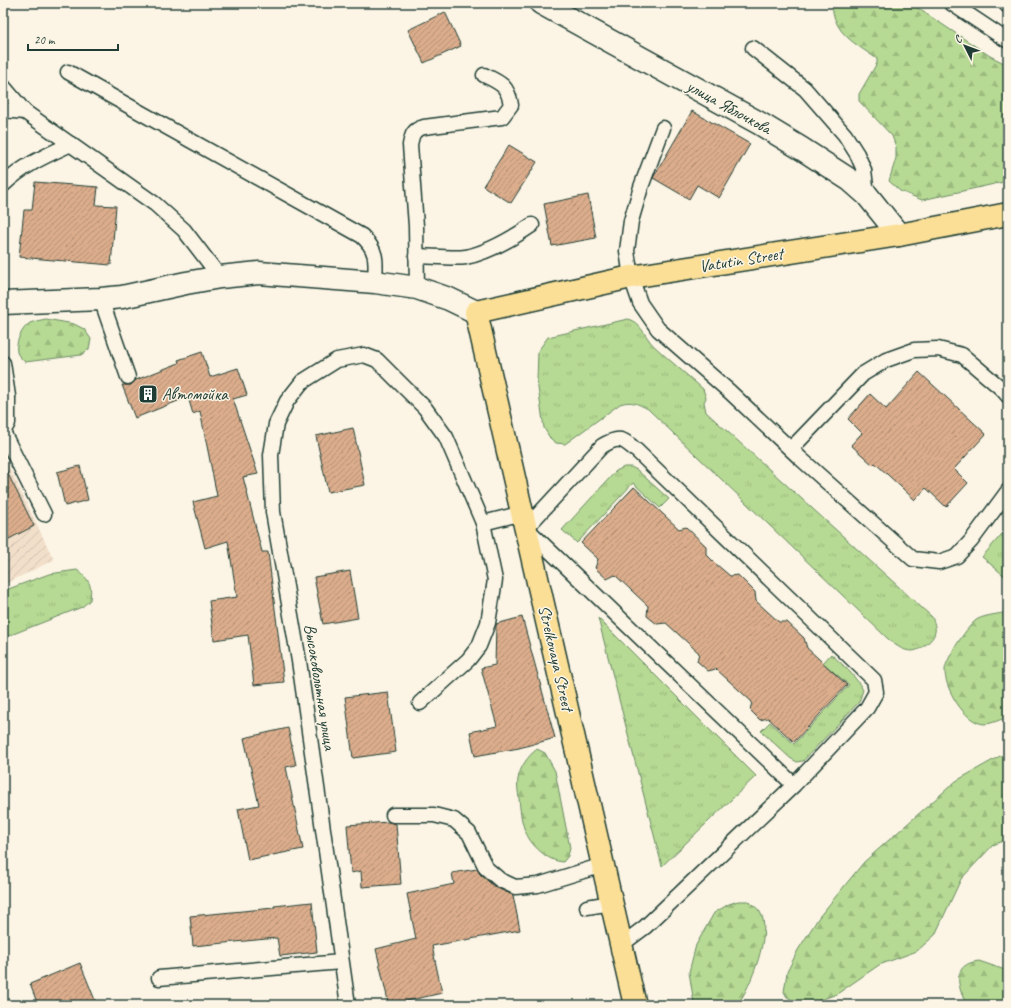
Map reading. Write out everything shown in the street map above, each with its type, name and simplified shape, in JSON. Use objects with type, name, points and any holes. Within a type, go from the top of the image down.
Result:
[{"type":"main road","name":"Vatutin Street","points":[[476,312],[631,277],[899,235],[1008,214]]},
{"type":"main road","name":"Strelkovaya Street","points":[[476,312],[635,1005]]},
{"type":"street","name":"улица Яблочкова","points":[[541,3],[759,123],[850,180],[867,195],[899,235]]},
{"type":"street","points":[[3,303],[101,300],[220,277],[259,273],[375,282],[417,288],[449,299],[476,312]]},
{"type":"lane","points":[[951,3],[1008,42]]},
{"type":"lane","points":[[1005,3],[1008,6]]},
{"type":"lane","points":[[754,48],[805,89],[845,135],[857,154],[864,170],[867,195]]},
{"type":"lane","points":[[68,72],[362,236],[371,243],[376,255],[375,282]]},
{"type":"lane","points":[[417,288],[416,226],[411,180],[410,144],[412,135],[417,129],[424,127],[502,117],[511,105],[507,90],[501,83],[484,75]]},
{"type":"lane","points":[[3,86],[25,112],[155,204],[184,230],[220,277]]},
{"type":"lane","points":[[3,110],[25,112]]},
{"type":"lane","points":[[663,128],[641,187],[632,221],[627,251],[631,277],[640,303],[658,329],[730,392],[913,559],[939,562],[957,556],[971,541],[1008,490]]},
{"type":"lane","points":[[3,185],[30,163],[71,144]]},
{"type":"lane","points":[[416,256],[465,257],[512,239],[532,225]]},
{"type":"lane","points":[[101,300],[128,377]]},
{"type":"lane","points":[[791,449],[863,374],[886,360],[914,350],[938,349],[962,355],[1002,389],[1008,396]]},
{"type":"lane","name":"Высоковольтная улица","points":[[348,1005],[299,661],[273,512],[272,455],[276,424],[287,401],[302,382],[337,360],[364,355],[377,360],[425,408],[446,438],[483,523],[495,580],[488,623],[479,646],[468,660],[420,703]]},
{"type":"lane","points":[[3,363],[8,423],[3,432],[44,514]]},
{"type":"lane","points":[[483,523],[524,520],[602,446],[613,439],[624,440],[874,680],[876,692],[867,708],[794,785],[645,927],[621,946]]},
{"type":"lane","points":[[524,520],[794,785]]},
{"type":"lane","points":[[393,814],[434,815],[454,820],[469,833],[486,868],[500,880],[515,887],[538,885],[603,865]]},
{"type":"lane","points":[[587,907],[611,903]]},
{"type":"lane","points":[[159,978],[341,962]]},
{"type":"shaded area","points":[[3,455],[54,560],[3,585]]},
{"type":"green space","points":[[832,3],[910,3],[990,56],[1008,65],[1008,181],[922,200],[900,191],[889,181],[896,158],[896,147],[892,136],[859,101],[859,94],[877,63],[877,59],[853,42],[841,30],[836,23],[833,14]]},
{"type":"green space","points":[[46,319],[74,324],[84,329],[91,339],[89,349],[81,355],[25,362],[17,352],[17,344],[20,336],[24,328],[30,323]]},
{"type":"green space","points":[[628,319],[636,323],[653,345],[703,389],[706,398],[704,402],[706,412],[932,617],[935,624],[935,630],[934,635],[929,642],[915,651],[908,651],[895,645],[648,409],[638,404],[620,404],[565,444],[556,443],[550,438],[544,428],[537,381],[538,351],[548,337]]},
{"type":"green space","points":[[624,467],[631,467],[637,470],[669,499],[660,508],[633,483],[577,543],[562,530],[616,471]]},
{"type":"green space","points":[[1008,527],[1008,579],[982,557]]},
{"type":"green space","points":[[77,570],[89,583],[91,590],[90,600],[82,607],[3,638],[3,591],[49,574]]},
{"type":"green space","points":[[1008,612],[1008,717],[984,724],[970,718],[957,703],[948,686],[945,670],[946,665],[958,642],[974,622],[985,616]]},
{"type":"green space","points":[[598,618],[756,776],[662,866]]},
{"type":"green space","points":[[831,654],[853,675],[863,690],[859,702],[803,761],[797,762],[790,758],[761,731],[770,722],[794,744],[849,685],[823,663]]},
{"type":"green space","points":[[537,749],[545,753],[555,771],[570,848],[568,856],[563,862],[549,858],[535,846],[530,840],[522,821],[518,779],[525,762]]},
{"type":"green space","points":[[1008,754],[1008,839],[993,845],[961,879],[935,935],[917,951],[879,965],[837,994],[812,1003],[800,1004],[787,997],[784,992],[787,972],[798,950],[819,917],[864,862],[956,781],[1000,756]]},
{"type":"green space","points":[[738,901],[749,901],[760,912],[763,921],[764,932],[762,946],[753,974],[737,1005],[695,1005],[689,972],[696,945],[714,913],[729,904]]},
{"type":"green space","points":[[979,961],[1008,971],[1008,1005],[967,1005],[963,998],[959,984],[960,971],[970,963]]},
{"type":"building","points":[[445,12],[461,46],[424,63],[408,30]]},
{"type":"building","points":[[692,111],[750,144],[719,198],[697,185],[689,199],[653,178]]},
{"type":"building","points":[[509,145],[537,162],[511,203],[483,186]]},
{"type":"building","points":[[35,182],[98,187],[96,205],[116,206],[111,265],[19,257],[24,210],[32,210]]},
{"type":"building","points":[[588,195],[596,238],[552,246],[544,204]]},
{"type":"building","points":[[202,352],[210,377],[238,368],[247,395],[233,399],[258,474],[243,477],[262,552],[268,552],[284,682],[254,685],[248,635],[214,640],[209,601],[237,597],[228,541],[205,548],[193,502],[217,496],[200,411],[193,414],[188,397],[135,418],[122,385],[131,385],[136,380],[179,363],[178,360]]},
{"type":"building","points":[[919,372],[986,434],[954,469],[968,483],[946,507],[926,488],[915,500],[875,463],[873,465],[851,445],[862,433],[848,419],[870,394],[886,409]]},
{"type":"building","points":[[353,428],[365,485],[328,492],[316,436]]},
{"type":"building","points":[[3,464],[34,526],[3,542]]},
{"type":"building","points":[[80,466],[88,500],[65,506],[57,472]]},
{"type":"building","points":[[634,487],[679,529],[686,527],[706,546],[706,554],[730,576],[738,575],[755,592],[756,601],[779,622],[787,622],[804,638],[807,648],[847,685],[794,742],[768,718],[760,720],[750,710],[752,702],[716,669],[708,671],[697,661],[699,653],[666,623],[657,624],[647,616],[648,606],[615,575],[607,579],[595,568],[598,559],[581,543]]},
{"type":"building","points":[[350,571],[358,618],[323,624],[314,577]]},
{"type":"building","points":[[522,617],[555,738],[519,748],[475,756],[470,732],[497,726],[481,668],[495,665],[496,624]]},
{"type":"building","points":[[388,692],[396,752],[353,758],[345,697]]},
{"type":"building","points":[[288,728],[296,765],[286,767],[303,849],[248,860],[238,809],[259,805],[244,738]]},
{"type":"building","points":[[388,822],[396,824],[401,884],[362,887],[361,871],[351,873],[347,825]]},
{"type":"building","points":[[477,869],[480,874],[495,887],[513,895],[520,930],[432,946],[442,993],[389,1005],[376,949],[416,939],[407,894],[454,884],[452,873]]},
{"type":"building","points":[[312,902],[317,952],[280,956],[277,938],[193,946],[190,916],[274,908],[274,906]]},
{"type":"building","points":[[80,963],[97,1005],[38,1005],[30,984]]},
{"type":"place","name":"Автомойка","points":[[148,394]]}]
